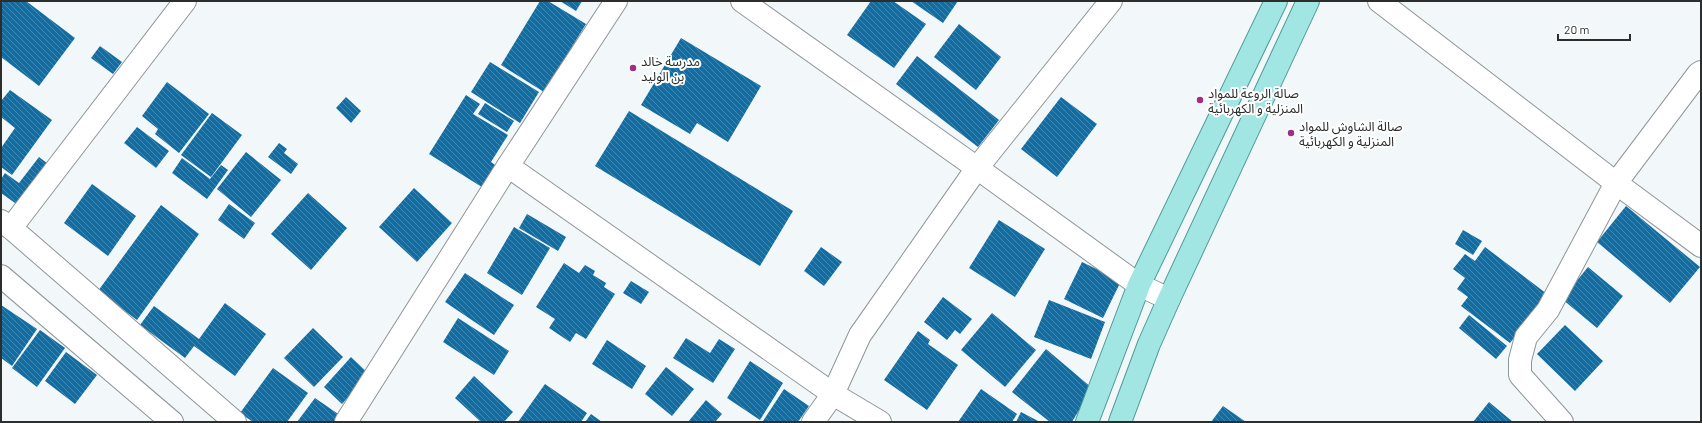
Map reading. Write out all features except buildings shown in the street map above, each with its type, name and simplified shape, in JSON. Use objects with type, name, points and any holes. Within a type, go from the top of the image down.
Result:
[{"type":"main road","points":[[1087,422],[1139,285],[1276,1]]},
{"type":"main road","points":[[1120,422],[1149,344],[1169,299],[1308,1]]},
{"type":"street","points":[[185,1],[6,224],[235,422]]},
{"type":"street","points":[[346,422],[508,166],[616,1]]},
{"type":"street","points":[[742,1],[1139,285],[1169,299]]},
{"type":"street","points":[[812,422],[833,394],[860,335],[977,168],[1112,1]]},
{"type":"street","points":[[1379,1],[1616,183],[1701,246]]},
{"type":"street","points":[[1562,422],[1520,375],[1520,360],[1526,337],[1548,310],[1616,183],[1701,72]]},
{"type":"street","points":[[508,166],[833,394],[880,422]]},
{"type":"street","points":[[1,276],[172,422]]},
{"type":"place","name":"مدرسة خالد بن الوليد","points":[[633,68]]},
{"type":"place","name":"صالة الروعة للمواد المنزلية و الكهربائية","points":[[1200,100]]},
{"type":"place","name":"صالة الشاوش للمواد المنزلية و الكهربائية","points":[[1291,133]]}]
